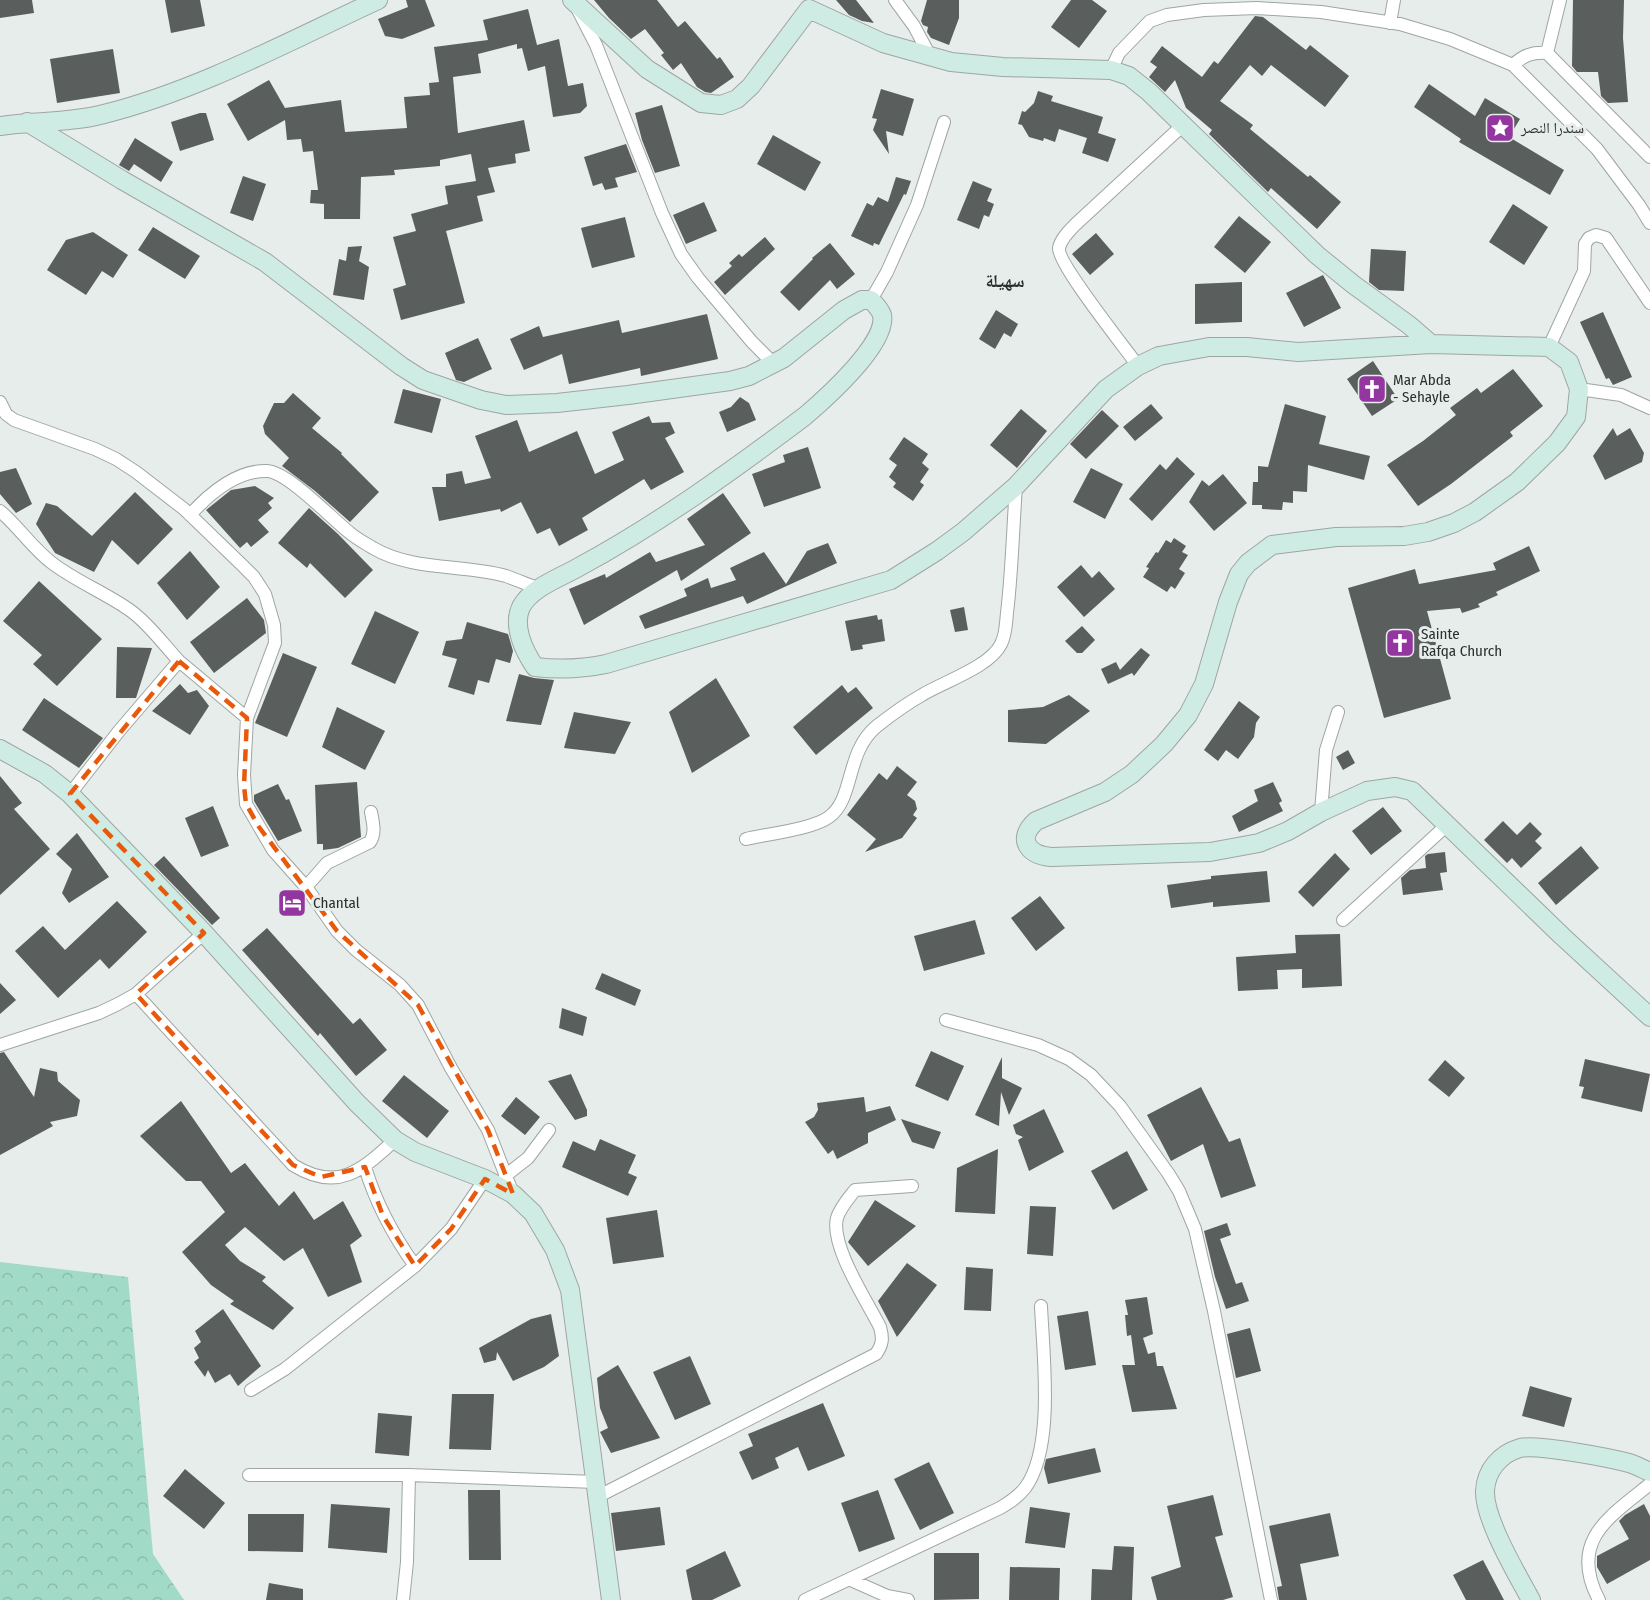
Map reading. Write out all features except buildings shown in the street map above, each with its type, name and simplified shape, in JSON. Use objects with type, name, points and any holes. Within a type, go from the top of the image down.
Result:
[{"type":"street","points":[[0,126],[101,115],[142,104],[192,85],[378,0]]},
{"type":"street","points":[[895,0],[914,26],[930,56]]},
{"type":"street","points":[[1390,23],[1394,0]]},
{"type":"street","points":[[1547,53],[1560,0]]},
{"type":"street","points":[[573,1],[596,45],[662,213],[681,254],[698,278],[752,342],[774,364]]},
{"type":"street","points":[[573,1],[647,69],[701,103],[721,105],[737,99],[751,86],[806,4],[883,43],[951,62],[1003,67],[1111,70],[1129,76],[1317,255],[1431,344]]},
{"type":"street","points":[[1111,70],[1119,53],[1150,21],[1167,15],[1204,10],[1257,8],[1321,12],[1390,23],[1450,39],[1513,65],[1598,149],[1650,223]]},
{"type":"street","points":[[1513,65],[1526,54],[1547,53],[1650,157]]},
{"type":"street","points":[[27,122],[122,180],[266,262],[401,366],[423,380],[506,405],[557,403],[730,381],[749,376],[774,364],[807,342],[844,310],[862,300],[871,300]]},
{"type":"street","points":[[871,300],[887,272],[917,206],[944,122]]},
{"type":"street","points":[[1138,366],[1074,278],[1061,258],[1059,248],[1063,238],[1078,222],[1182,126]]},
{"type":"street","points":[[1549,347],[1584,271],[1585,244],[1589,238],[1596,235],[1606,237],[1650,303]]},
{"type":"street","points":[[871,300],[882,314],[882,324],[877,337],[866,355],[826,398],[783,433],[659,520],[621,545],[540,589],[522,605],[518,615],[523,649],[535,667],[560,670],[583,669],[606,664],[891,580],[963,532],[1016,486],[1106,389],[1138,366],[1159,357],[1209,347],[1298,352],[1431,344],[1549,347],[1569,362],[1579,389],[1576,417],[1557,443],[1517,482],[1474,512],[1454,523],[1428,532],[1404,536],[1336,537],[1272,545],[1260,553],[1239,574],[1228,602],[1204,684],[1188,715],[1164,744],[1132,774],[1105,792],[1036,821],[1028,828],[1026,841],[1034,854],[1051,857],[1210,852],[1259,843],[1367,791],[1395,787],[1412,791],[1562,936],[1650,1017]]},
{"type":"street","points":[[1579,389],[1621,395],[1650,408]]},
{"type":"street","points":[[0,402],[6,414],[14,420],[116,459],[157,487],[190,515],[254,577],[265,594],[271,610],[275,643],[247,718],[244,776],[246,804],[273,850],[306,887],[337,931],[356,950],[410,993],[488,1130],[513,1194]]},
{"type":"street","points":[[190,515],[218,488],[248,474],[270,471],[310,498],[351,534],[376,550],[396,558],[505,576],[540,589]]},
{"type":"street","points":[[746,838],[802,827],[827,819],[836,812],[842,802],[854,759],[871,732],[921,695],[993,655],[1002,644],[1011,577],[1016,486]]},
{"type":"street","points":[[0,511],[11,520],[36,550],[51,562],[86,586],[133,612],[179,661],[247,718]]},
{"type":"street","points":[[70,794],[179,661]]},
{"type":"street","points":[[1321,812],[1326,750],[1338,712]]},
{"type":"street","points":[[0,748],[45,774],[70,794],[204,933],[357,1102],[395,1140],[415,1152],[484,1179],[513,1194],[533,1212],[555,1250],[570,1290],[611,1600]]},
{"type":"street","points":[[306,887],[327,863],[370,842],[374,837],[371,812]]},
{"type":"street","points":[[1343,920],[1447,825]]},
{"type":"street","points":[[0,1046],[99,1013],[136,994],[204,933]]},
{"type":"street","points":[[136,994],[293,1165],[306,1173],[337,1178],[365,1167],[395,1140]]},
{"type":"street","points":[[946,1020],[1038,1045],[1069,1059],[1091,1075],[1120,1106],[1179,1191],[1195,1229],[1214,1311],[1271,1600]]},
{"type":"street","points":[[505,1176],[528,1158],[549,1130]]},
{"type":"street","points":[[365,1167],[383,1216],[415,1266]]},
{"type":"street","points":[[251,1390],[285,1369],[415,1266],[451,1229],[484,1179]]},
{"type":"street","points":[[249,1475],[409,1475],[597,1489],[876,1354],[882,1346],[883,1337],[839,1249],[836,1233],[837,1218],[855,1190],[912,1186]]},
{"type":"street","points":[[805,1600],[851,1580],[1016,1499],[1026,1486],[1039,1452],[1045,1424],[1041,1306]]},
{"type":"street","points":[[1531,1600],[1512,1565],[1490,1515],[1485,1493],[1487,1477],[1499,1458],[1521,1448],[1542,1448],[1630,1464],[1650,1472]]},
{"type":"street","points":[[403,1600],[407,1562],[409,1475]]},
{"type":"street","points":[[1599,1600],[1588,1570],[1589,1548],[1598,1528],[1650,1484]]},
{"type":"street","points":[[851,1580],[887,1596],[908,1600]]},
{"type":"highlighted area","points":[[179,661],[247,718],[244,786],[246,804],[259,827],[337,931],[418,1005],[488,1130],[513,1194],[485,1179],[451,1229],[415,1266],[383,1216],[365,1167],[321,1177],[293,1165],[136,994],[204,933],[70,794]]},
{"type":"green space","points":[[0,1262],[128,1277],[153,1554],[184,1600],[0,1600]]},
{"type":"place","name":"سندرا النصر","points":[[1500,128]]},
{"type":"place","name":"Mar Abda - Sehayle","points":[[1372,389]]},
{"type":"place","name":"Sainte Rafqa Church","points":[[1400,643]]},
{"type":"place","name":"Chantal","points":[[292,903]]},
{"type":"district","name":"سهيلة","points":[[1005,281]]}]
